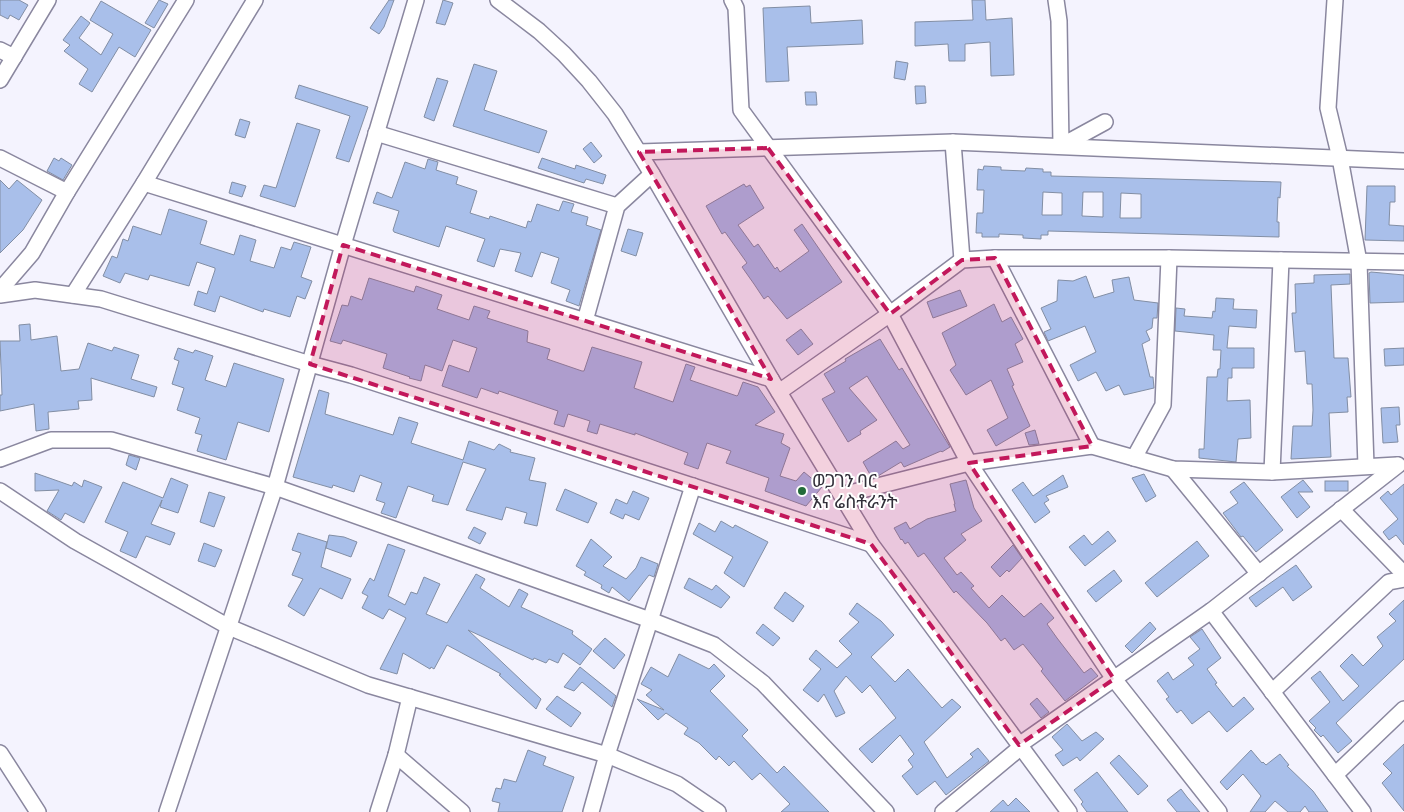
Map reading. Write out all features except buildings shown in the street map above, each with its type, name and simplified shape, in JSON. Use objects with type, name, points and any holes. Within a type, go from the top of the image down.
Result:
[{"type":"street","points":[[0,80],[48,0]]},
{"type":"street","points":[[0,290],[32,253],[67,192],[186,0]]},
{"type":"street","points":[[73,295],[144,183],[255,0]]},
{"type":"street","points":[[167,812],[275,487],[343,245],[416,0]]},
{"type":"street","points":[[498,0],[539,31],[564,54],[589,81],[615,114],[871,544],[1069,812]]},
{"type":"street","points":[[732,0],[736,8],[741,110],[890,314],[969,463],[1114,679],[1219,812]]},
{"type":"street","points":[[1056,0],[1059,22],[1061,146],[1105,122]]},
{"type":"street","points":[[1335,0],[1328,108],[1340,158],[1359,262],[1366,466]]},
{"type":"street","points":[[0,50],[14,57]]},
{"type":"street","points":[[376,133],[617,206]]},
{"type":"street","points":[[639,152],[953,142],[1404,161]]},
{"type":"street","points":[[953,142],[962,260]]},
{"type":"street","points":[[0,158],[67,192]]},
{"type":"street","points":[[584,321],[617,206],[652,174]]},
{"type":"street","points":[[144,183],[584,321],[775,385]]},
{"type":"street","points":[[995,258],[1092,446]]},
{"type":"street","points":[[775,385],[890,314],[962,260],[995,258],[1169,258],[1404,262]]},
{"type":"street","points":[[1134,458],[1163,405],[1169,258]]},
{"type":"street","points":[[1272,472],[1280,260]]},
{"type":"street","points":[[0,295],[35,290],[101,299],[310,364],[351,374],[871,544]]},
{"type":"street","points":[[0,459],[51,440],[111,440],[275,487],[650,620],[714,646],[763,683],[886,812]]},
{"type":"street","points":[[842,495],[969,463],[1092,446],[1173,469],[1272,472],[1400,462]]},
{"type":"street","points":[[943,812],[1020,746],[1211,611],[1400,462]]},
{"type":"street","points":[[1173,469],[1259,574]]},
{"type":"street","points":[[591,812],[607,755],[693,486]]},
{"type":"street","points":[[0,491],[75,541],[229,627],[368,685],[607,755],[677,784],[718,812]]},
{"type":"street","points":[[1341,509],[1404,574]]},
{"type":"street","points":[[1272,692],[1389,582],[1404,580]]},
{"type":"street","points":[[1211,611],[1362,812]]},
{"type":"street","points":[[378,812],[396,755],[410,697]]},
{"type":"street","points":[[1335,775],[1404,709]]},
{"type":"street","points":[[0,753],[38,812]]},
{"type":"street","points":[[396,755],[462,812]]},
{"type":"highlighted area","points":[[768,148],[890,314],[962,260],[995,258],[1092,446],[969,463],[1114,679],[1019,745],[871,544],[310,364],[343,245],[771,379],[639,152]]},
{"type":"place","name":"ወጋገን ባር እና ሬስቶራንት","points":[[802,491]]}]
